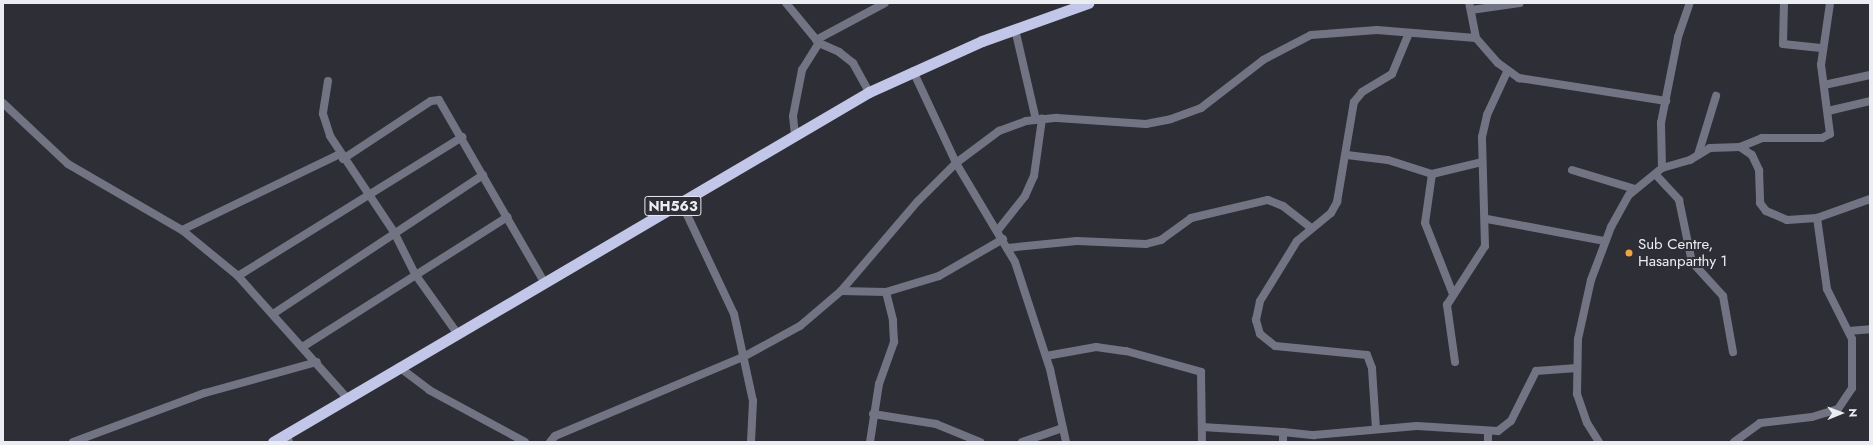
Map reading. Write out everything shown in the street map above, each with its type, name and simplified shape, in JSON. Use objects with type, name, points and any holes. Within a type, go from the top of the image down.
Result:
[{"type":"highway","name":"NH563","points":[[273,442],[287,438],[347,398],[399,367],[869,92],[913,70],[1015,29],[1088,3]]},
{"type":"street","points":[[786,3],[817,41],[839,52],[852,63],[869,92]]},
{"type":"street","points":[[795,135],[793,116],[802,70],[817,41],[885,3]]},
{"type":"street","points":[[1520,3],[1470,6],[1476,38],[1508,72],[1537,82],[1666,101]]},
{"type":"street","points":[[1662,168],[1661,123],[1678,36],[1690,3]]},
{"type":"street","points":[[1784,3],[1783,44],[1821,48]]},
{"type":"street","points":[[1599,442],[1587,423],[1578,394],[1578,339],[1591,280],[1606,241],[1635,189],[1656,175],[1662,168],[1698,155],[1710,148],[1740,147],[1762,138],[1827,136],[1831,130],[1824,85],[1821,48],[1830,3]]},
{"type":"street","points":[[998,230],[1025,196],[1034,176],[1039,120],[1015,29]]},
{"type":"street","points":[[550,442],[555,436],[745,356],[800,326],[841,291],[889,232],[956,163],[999,131],[1039,120],[1146,124],[1172,119],[1201,108],[1263,60],[1311,35],[1337,31],[1409,32],[1476,38]]},
{"type":"street","points":[[1376,429],[1372,368],[1367,355],[1288,350],[1266,340],[1257,327],[1260,301],[1297,241],[1331,213],[1337,202],[1347,155],[1354,102],[1362,92],[1392,74],[1409,32]]},
{"type":"street","points":[[913,70],[956,163],[998,230],[1007,248],[1046,356],[1066,442]]},
{"type":"street","points":[[1455,362],[1447,312],[1453,294],[1481,255],[1487,219],[1482,162],[1484,126],[1508,72]]},
{"type":"street","points":[[1824,85],[1870,75]]},
{"type":"street","points":[[328,80],[323,114],[341,156],[394,232],[415,274],[457,333]]},
{"type":"street","points":[[1698,155],[1716,96]]},
{"type":"street","points":[[182,230],[341,156],[435,99],[442,102],[544,282]]},
{"type":"street","points":[[1828,111],[1870,101]]},
{"type":"street","points":[[3,103],[68,164],[182,230],[238,276],[304,346],[347,398]]},
{"type":"street","points":[[238,276],[367,194],[462,137]]},
{"type":"street","points":[[1740,147],[1752,155],[1759,170],[1760,203],[1766,211],[1787,220],[1817,218],[1870,199]]},
{"type":"street","points":[[1347,155],[1388,160],[1432,174],[1482,162]]},
{"type":"street","points":[[1572,170],[1635,189]]},
{"type":"street","points":[[274,314],[394,232],[483,174]]},
{"type":"street","points":[[1432,174],[1425,223],[1453,294]]},
{"type":"street","points":[[1656,175],[1679,200],[1692,262],[1723,296],[1733,352]]},
{"type":"street","points":[[1007,248],[1077,241],[1146,244],[1161,240],[1191,218],[1268,200],[1283,206],[1311,228]]},
{"type":"street","points":[[681,202],[717,270],[734,314],[745,356],[752,401],[751,442]]},
{"type":"street","points":[[304,346],[415,274],[507,217]]},
{"type":"street","points":[[1734,442],[1760,423],[1812,416],[1838,409],[1850,393],[1854,376],[1854,350],[1850,331],[1827,288],[1817,218]]},
{"type":"street","points":[[1487,219],[1606,241]]},
{"type":"street","points":[[841,291],[886,292],[939,276],[1003,240]]},
{"type":"street","points":[[870,442],[873,414],[879,384],[894,342],[893,320],[886,292]]},
{"type":"street","points":[[1850,331],[1870,329]]},
{"type":"street","points":[[1046,356],[1096,347],[1126,351],[1201,372],[1202,442]]},
{"type":"street","points":[[73,442],[205,393],[317,362]]},
{"type":"street","points":[[399,367],[429,390],[525,442]]},
{"type":"street","points":[[1202,427],[1314,435],[1417,426],[1488,433],[1498,431],[1510,421],[1536,371],[1577,368]]},
{"type":"street","points":[[873,414],[930,423],[980,442]]},
{"type":"street","points":[[1022,442],[1063,428]]},
{"type":"street","points":[[1283,432],[1283,442]]},
{"type":"street","points":[[1488,433],[1488,442]]},
{"type":"place","name":"Sub Centre, Hasanparthy 1","points":[[1629,253]]}]
